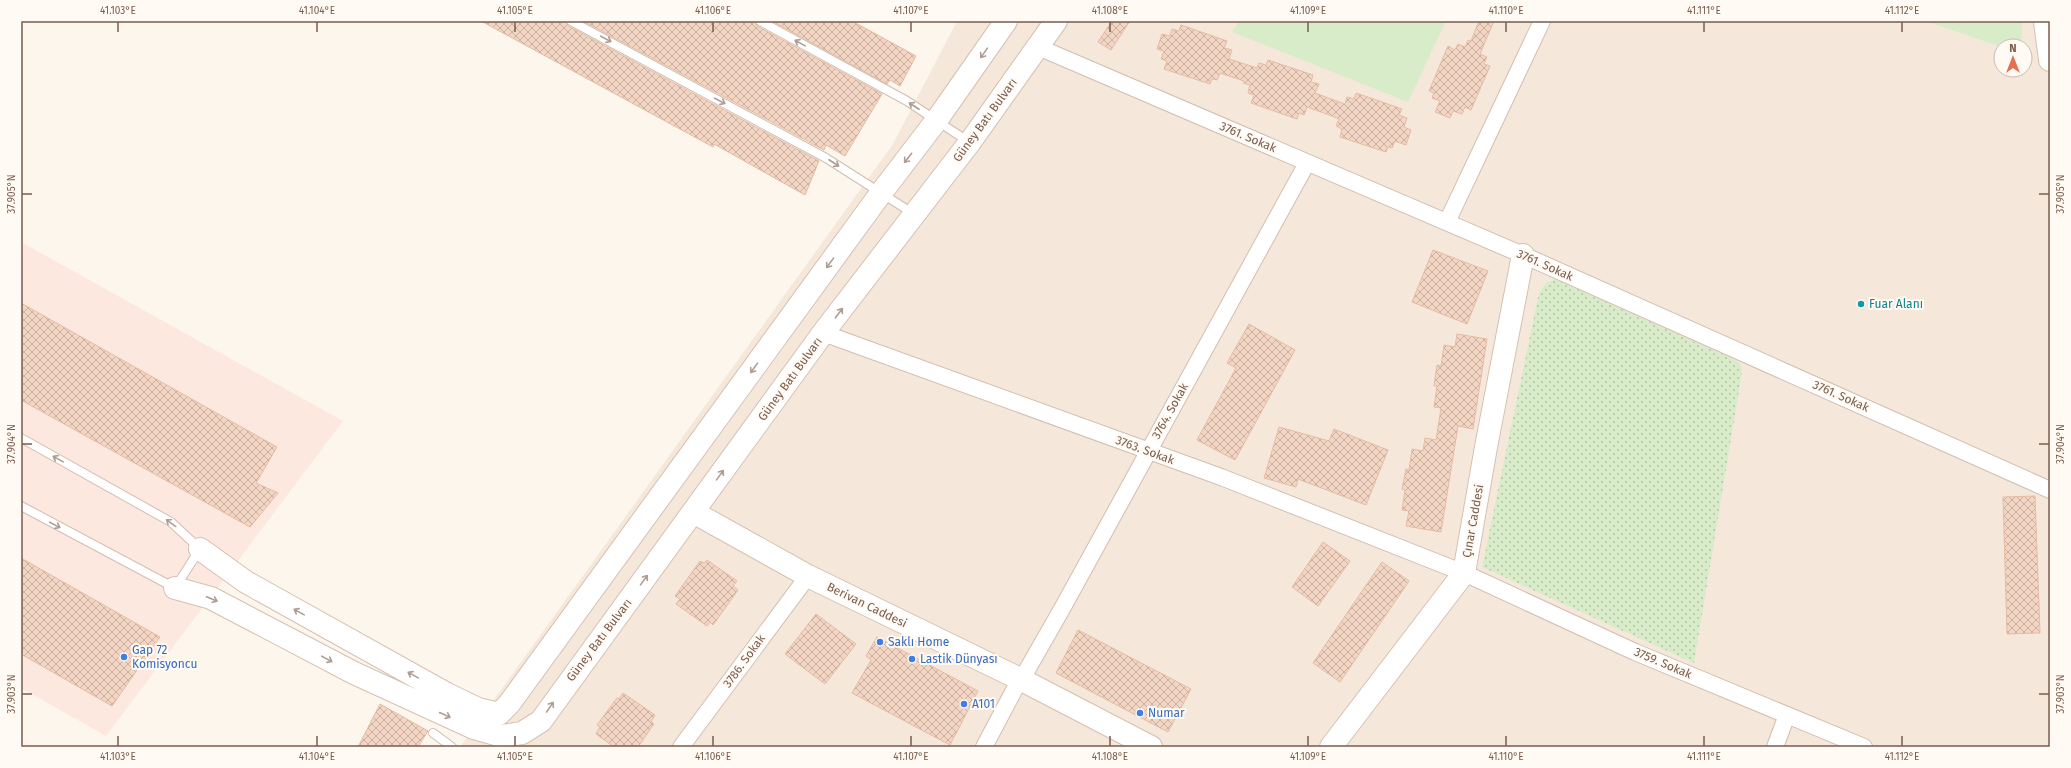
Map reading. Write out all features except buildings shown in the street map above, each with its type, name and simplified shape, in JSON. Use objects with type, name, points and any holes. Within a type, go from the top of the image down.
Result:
[{"type":"street","points":[[505,726],[881,193],[936,121],[1006,21]]},
{"type":"street","name":"Güney Batı Bulvarı","points":[[505,726],[540,721],[823,334],[970,142],[1056,21]]},
{"type":"street","points":[[1447,222],[1542,21]]},
{"type":"street","points":[[2045,21],[2050,60]]},
{"type":"street","name":"3761. Sokak","points":[[1038,46],[1523,255],[2050,490]]},
{"type":"street","name":"3764. Sokak","points":[[984,747],[1020,679],[1027,670],[1063,607],[1307,163]]},
{"type":"street","name":"Çınar Caddesi","points":[[1331,747],[1464,573],[1486,446],[1523,255]]},
{"type":"street","name":"3763. Sokak","points":[[823,334],[1221,477],[1464,573]]},
{"type":"street","name":"Berivan Caddesi","points":[[693,512],[808,576],[1020,679],[1152,747]]},
{"type":"street","points":[[200,549],[246,582],[478,709],[505,726]]},
{"type":"street","name":"3759. Sokak","points":[[1464,573],[1636,652],[1864,747]]},
{"type":"street","name":"3786. Sokak","points":[[681,747],[808,576]]},
{"type":"street","points":[[175,588],[211,598],[354,674],[474,728],[505,726]]},
{"type":"street","points":[[1775,747],[1787,715]]},
{"type":"lane","points":[[572,21],[826,158],[914,214]]},
{"type":"lane","points":[[760,21],[907,101],[970,142]]},
{"type":"lane","points":[[21,438],[171,522],[200,549],[175,588],[21,506]]},
{"type":"lane","points":[[434,733],[452,747]]},
{"type":"shaded area","points":[[957,21],[2050,21],[2050,747],[460,747],[893,144]]},
{"type":"shaded area","points":[[21,242],[343,421],[106,736],[21,688]]},
{"type":"green space","points":[[1239,21],[1446,21],[1408,102],[1232,32]]},
{"type":"green space","points":[[1926,21],[2022,21],[2021,38],[1993,38],[1993,44]]},
{"type":"green space","points":[[1555,279],[1735,360],[1741,366],[1742,372],[1694,663],[1482,567],[1539,293],[1546,283]]},
{"type":"place","name":"Fuar Alanı","points":[[1861,304]]},
{"type":"place","name":"Saklı Home","points":[[880,642]]},
{"type":"place","name":"Gap 72 Komisyoncu","points":[[124,657]]},
{"type":"place","name":"Lastik Dünyası","points":[[912,659]]},
{"type":"place","name":"A101","points":[[964,704]]},
{"type":"place","name":"Numar","points":[[1140,713]]}]
